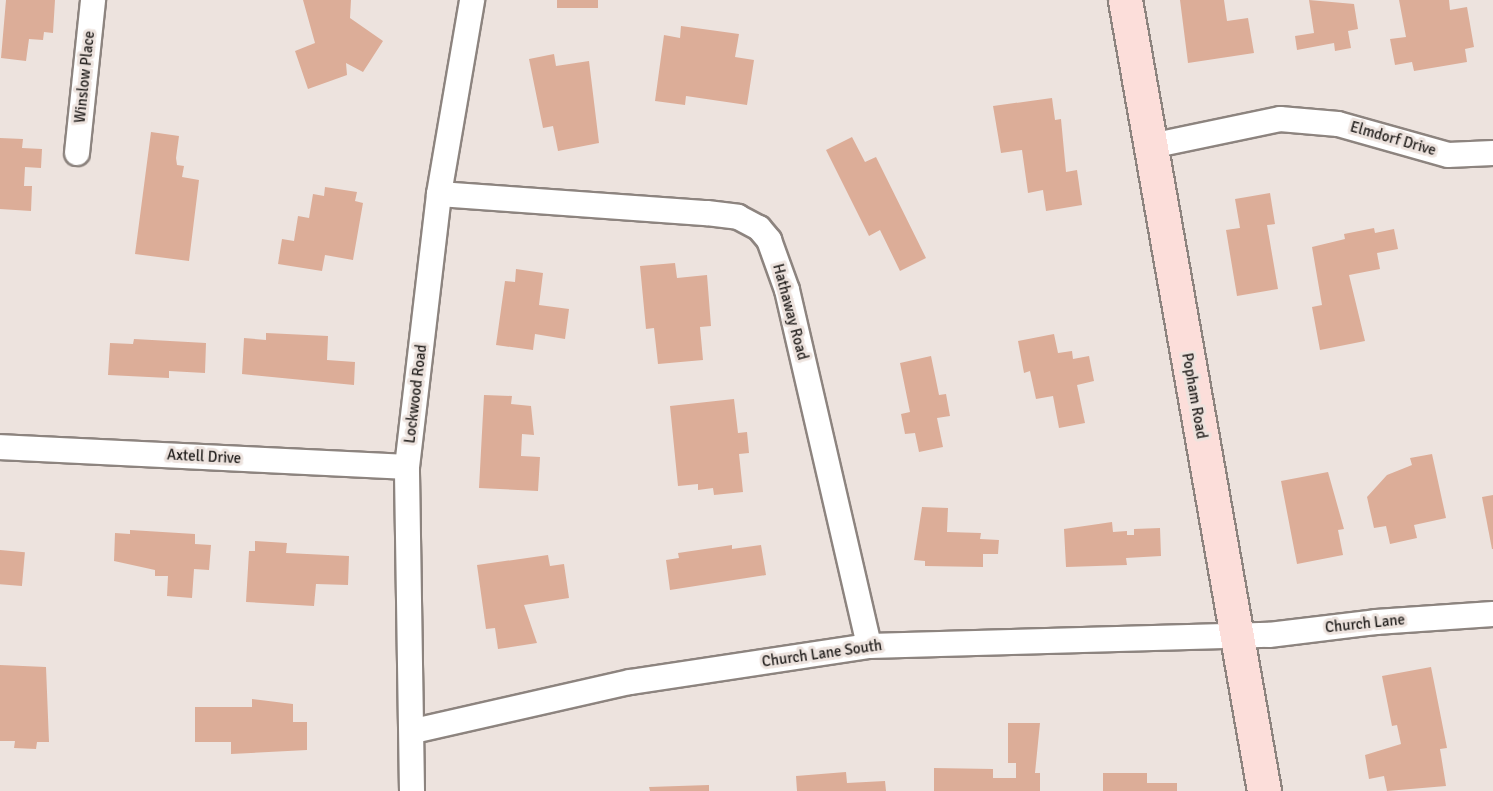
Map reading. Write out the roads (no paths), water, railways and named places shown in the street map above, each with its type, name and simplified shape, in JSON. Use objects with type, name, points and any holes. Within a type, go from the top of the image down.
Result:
[{"type":"main road","name":"Popham Road","points":[[1125,0],[1264,791]]},
{"type":"street","name":"Winslow Place","points":[[77,153],[93,0]]},
{"type":"street","name":"Lockwood Road","points":[[412,791],[414,731],[407,467],[439,194],[472,0]]},
{"type":"street","name":"Elmdorf Drive","points":[[1151,146],[1280,119],[1338,124],[1448,155],[1493,153]]},
{"type":"street","name":"Hathaway Road","points":[[439,194],[707,213],[738,218],[759,228],[769,240],[787,290],[869,646]]},
{"type":"street","name":"Axtell Drive","points":[[0,447],[407,467]]},
{"type":"street","name":"Church Lane","points":[[1236,635],[1493,614]]},
{"type":"street","name":"Church Lane South","points":[[414,731],[630,682],[869,646],[1236,635]]}]
